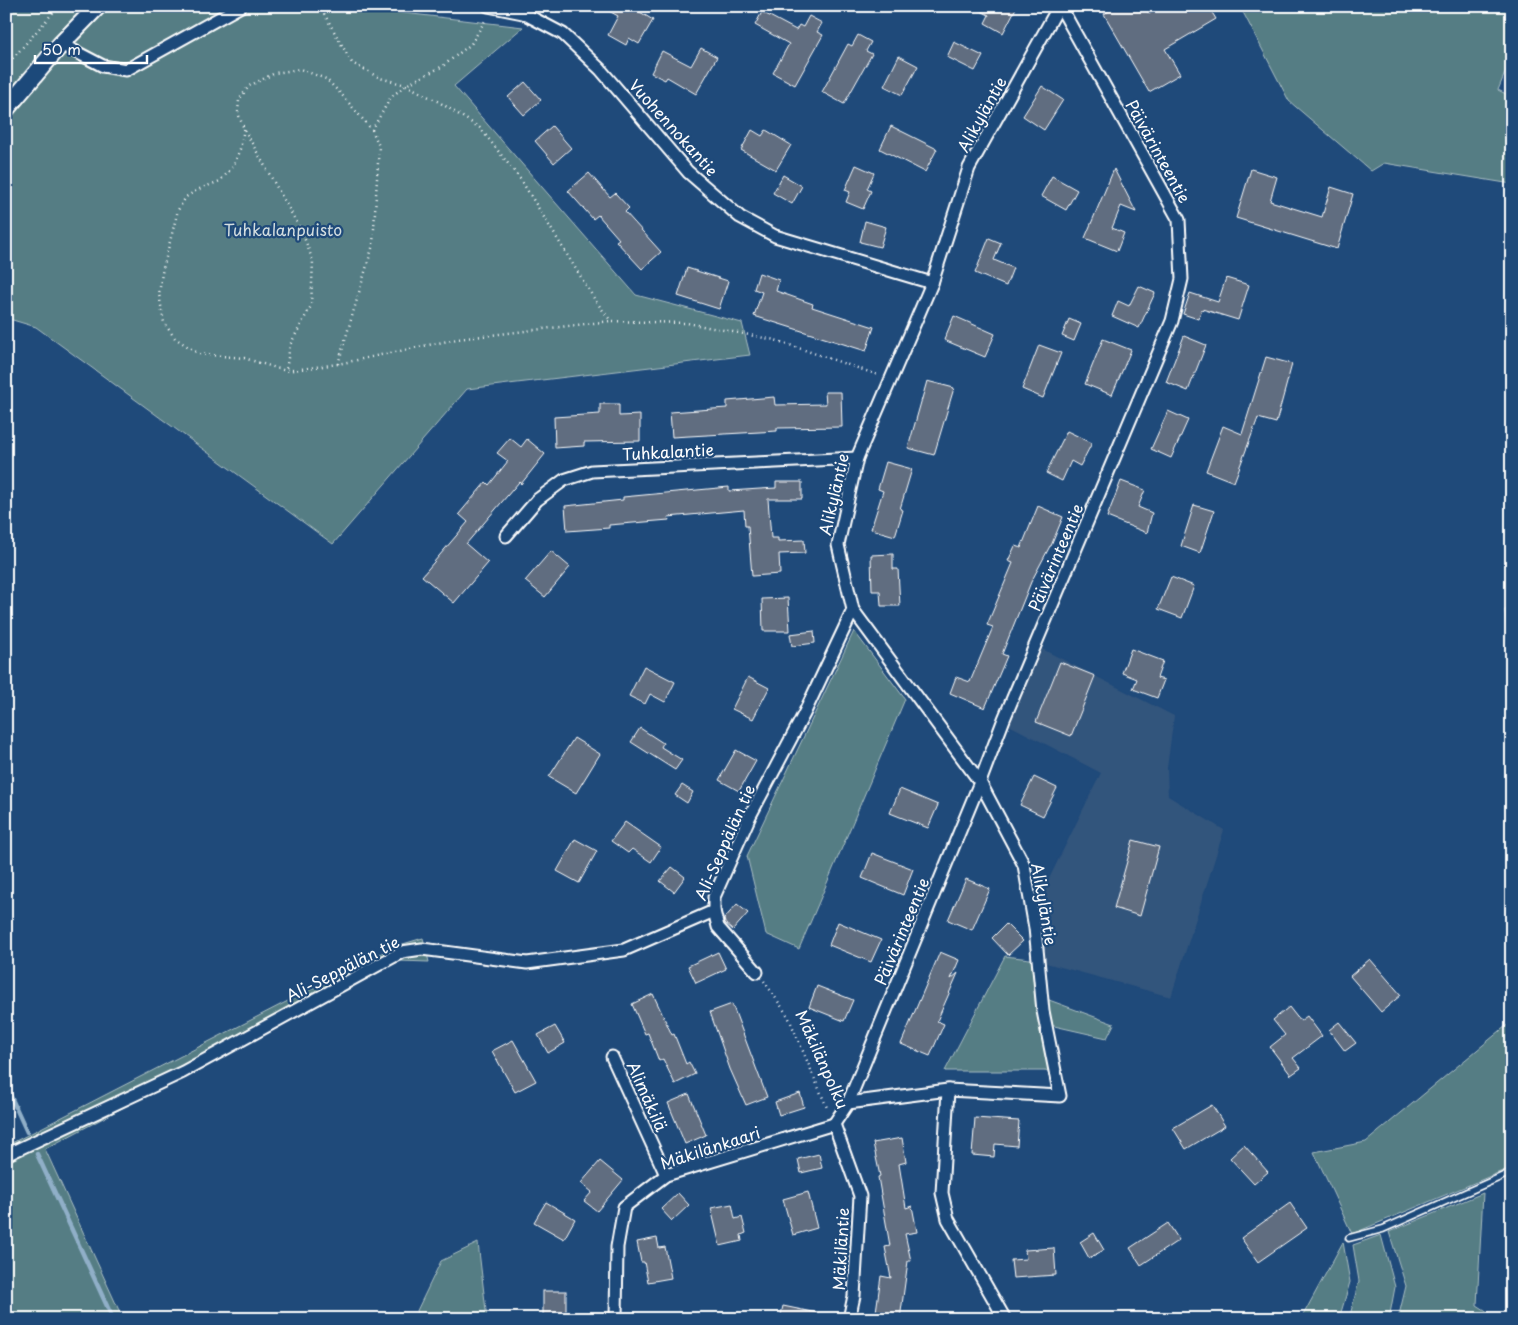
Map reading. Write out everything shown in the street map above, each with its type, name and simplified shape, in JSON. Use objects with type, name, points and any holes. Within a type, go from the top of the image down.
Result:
[{"type":"main road","points":[[6,109],[61,44],[98,6]]},
{"type":"street","points":[[61,44],[102,66],[126,70],[242,6]]},
{"type":"street","name":"Alikyläntie","points":[[948,1090],[1060,1096],[1043,1011],[1035,928],[1024,865],[980,782],[853,610],[838,545],[857,458],[932,283],[969,168],[1060,6]]},
{"type":"street","name":"Päivärinteentie","points":[[834,1124],[848,1103],[1004,719],[1172,321],[1182,279],[1179,220],[1060,6]]},
{"type":"street","name":"Vuohennokantie","points":[[489,7],[523,12],[563,34],[600,68],[688,172],[740,217],[775,236],[932,283]]},
{"type":"street","name":"Tuhkalantie","points":[[506,536],[537,500],[564,480],[592,471],[857,458]]},
{"type":"street","name":"Ali-Seppälän tie","points":[[6,1155],[183,1072],[402,952],[422,949],[527,963],[624,950],[714,911],[714,896],[750,816],[804,714],[853,610]]},
{"type":"street","points":[[714,911],[718,927],[757,972]]},
{"type":"street","name":"Alimäkilä","points":[[612,1057],[666,1175]]},
{"type":"street","points":[[848,1103],[948,1090],[942,1193],[948,1219],[1005,1319]]},
{"type":"street","name":"Mäkilänkaari","points":[[616,1319],[617,1247],[624,1206],[666,1175],[834,1124]]},
{"type":"street","name":"Mäkiläntie","points":[[834,1124],[860,1196],[854,1296],[849,1319]]},
{"type":"lane","points":[[1349,1238],[1384,1229],[1512,1172]]},
{"type":"path","points":[[6,66],[59,6]]},
{"type":"path","points":[[318,6],[352,63],[380,78],[406,85],[480,128],[520,180],[611,321]]},
{"type":"path","points":[[372,130],[391,97],[406,85],[443,66],[471,44],[486,20],[489,7]]},
{"type":"path","points":[[286,371],[290,346],[311,306],[313,261],[302,232],[244,129],[238,114],[239,100],[249,86],[275,73],[300,69],[326,79],[342,94],[372,130],[379,146],[373,245],[338,364]]},
{"type":"path","points":[[244,129],[233,167],[220,181],[197,190],[186,197],[178,210],[162,273],[159,294],[164,323],[175,338],[199,354],[244,358],[286,371],[338,364],[457,339],[611,321],[687,324],[775,340],[891,379]]},
{"type":"path","name":"Mäkilänpolku","points":[[757,972],[788,1016],[834,1124]]},
{"type":"shaded area","points":[[1040,648],[1174,716],[1167,768],[1168,796],[1224,830],[1171,997],[1046,963],[1040,897],[1101,773],[1007,724]]},
{"type":"green space","name":"Tuhkalanpuisto","points":[[6,6],[344,6],[523,27],[454,86],[636,295],[742,323],[750,355],[467,389],[333,544],[36,327],[6,318]]},
{"type":"green space","points":[[1236,6],[1512,6],[1512,56],[1498,90],[1512,97],[1512,184],[1384,163],[1371,171],[1289,101],[1244,14]]},
{"type":"green space","points":[[1512,605],[1512,680],[1511,680],[1505,610]]},
{"type":"green space","points":[[854,631],[905,699],[799,949],[766,934],[747,856]]},
{"type":"green space","points":[[423,938],[429,962],[399,961],[45,1149],[123,1319],[6,1319],[6,1146],[393,947]]},
{"type":"green space","points":[[1005,956],[1038,960],[1040,986],[1049,1000],[1114,1024],[1107,1038],[1041,1023],[1049,1071],[945,1071]]},
{"type":"green space","points":[[1512,1021],[1512,1167],[1352,1234],[1314,1152],[1366,1142]]},
{"type":"green space","points":[[1483,1193],[1477,1305],[1499,1319],[1398,1319],[1406,1286],[1389,1232]]},
{"type":"green space","points":[[1381,1235],[1395,1287],[1389,1319],[1349,1319],[1359,1281],[1353,1245]]},
{"type":"green space","points":[[1343,1242],[1350,1282],[1339,1319],[1301,1319]]},
{"type":"green space","points":[[478,1243],[487,1319],[413,1319],[441,1261]]},
{"type":"building","points":[[600,6],[630,6],[653,20],[639,44],[629,38],[626,45],[608,35],[618,16]]},
{"type":"building","points":[[971,6],[1017,6],[1003,33],[985,23],[989,15]]},
{"type":"building","points":[[1117,6],[1144,6],[1149,14],[1161,6],[1208,6],[1216,19],[1165,49],[1180,74],[1149,92],[1104,14]]},
{"type":"building","points":[[762,12],[796,30],[799,25],[803,27],[809,16],[822,23],[817,32],[823,35],[795,85],[773,73],[789,44],[755,25]]},
{"type":"building","points":[[858,35],[871,42],[866,51],[872,54],[844,104],[822,92],[848,44],[852,46]]},
{"type":"building","points":[[954,42],[983,56],[975,71],[947,57]]},
{"type":"building","points":[[701,48],[717,57],[696,94],[667,77],[665,80],[651,73],[662,51],[691,66]]},
{"type":"building","points":[[899,56],[918,66],[902,95],[884,86]]},
{"type":"building","points":[[525,82],[541,100],[524,115],[508,97]]},
{"type":"building","points":[[1042,86],[1063,100],[1044,130],[1023,116]]},
{"type":"building","points":[[552,126],[571,148],[554,163],[535,141]]},
{"type":"building","points":[[891,126],[937,149],[925,172],[880,149]]},
{"type":"building","points":[[752,130],[762,136],[766,130],[791,145],[776,170],[741,150]]},
{"type":"building","points":[[856,165],[874,173],[867,189],[871,191],[863,209],[846,202],[850,192],[845,190]]},
{"type":"building","points":[[1114,169],[1136,212],[1121,206],[1112,228],[1124,233],[1117,251],[1085,238]]},
{"type":"building","points":[[1251,169],[1277,177],[1270,201],[1322,217],[1331,187],[1353,194],[1337,249],[1236,218]]},
{"type":"building","points":[[589,173],[610,197],[615,193],[629,208],[625,212],[661,252],[642,269],[616,241],[619,239],[598,215],[593,219],[568,191]]},
{"type":"building","points":[[783,175],[802,186],[792,204],[773,193]]},
{"type":"building","points":[[1052,176],[1077,190],[1066,210],[1041,196]]},
{"type":"building","points":[[865,221],[886,227],[880,247],[860,242]]},
{"type":"building","points":[[989,238],[1001,243],[994,260],[1013,268],[1006,286],[975,273]]},
{"type":"building","points":[[687,268],[728,281],[719,309],[678,296]]},
{"type":"building","points":[[759,273],[779,280],[776,291],[813,304],[812,307],[874,327],[866,351],[754,316],[762,292],[754,289]]},
{"type":"building","points":[[1226,278],[1249,285],[1238,320],[1202,309],[1198,319],[1183,314],[1190,293],[1218,302]]},
{"type":"building","points":[[1139,286],[1155,293],[1139,328],[1112,316],[1118,301],[1129,306]]},
{"type":"building","points":[[954,316],[995,334],[985,357],[944,340]]},
{"type":"building","points":[[1069,319],[1081,324],[1074,341],[1062,336]]},
{"type":"building","points":[[1184,336],[1206,345],[1188,391],[1166,382]]},
{"type":"building","points":[[1103,339],[1131,350],[1112,395],[1085,384]]},
{"type":"building","points":[[1039,345],[1061,353],[1043,398],[1022,389]]},
{"type":"building","points":[[1266,357],[1292,364],[1276,423],[1258,418],[1234,482],[1206,471],[1223,426],[1242,434]]},
{"type":"building","points":[[927,381],[954,388],[934,455],[908,448]]},
{"type":"building","points":[[825,392],[841,392],[842,427],[777,428],[777,431],[672,437],[670,412],[727,408],[727,401],[774,397],[775,405],[826,404]]},
{"type":"building","points":[[600,404],[619,404],[619,416],[640,415],[640,441],[584,442],[584,446],[555,448],[554,417],[600,414]]},
{"type":"building","points":[[1168,411],[1188,420],[1171,458],[1151,449]]},
{"type":"building","points":[[1067,431],[1092,443],[1080,466],[1071,461],[1062,481],[1046,473]]},
{"type":"building","points":[[510,438],[521,447],[527,439],[545,454],[521,484],[519,482],[466,544],[488,563],[454,603],[422,576],[468,522],[459,514],[486,482],[489,485],[508,461],[497,453]]},
{"type":"building","points":[[886,462],[912,469],[900,509],[903,510],[895,536],[871,529],[883,491],[878,489]]},
{"type":"building","points":[[1121,481],[1145,490],[1138,507],[1152,513],[1147,533],[1107,517]]},
{"type":"building","points":[[776,482],[802,482],[802,499],[768,499],[771,538],[778,538],[778,541],[804,540],[805,553],[779,554],[780,574],[752,576],[748,526],[745,526],[744,510],[668,517],[669,520],[609,525],[609,528],[567,531],[565,506],[623,500],[623,497],[729,487],[729,491],[776,488]]},
{"type":"building","points":[[1194,505],[1214,511],[1200,553],[1181,546]]},
{"type":"building","points":[[1038,506],[1063,517],[1051,546],[1031,582],[1002,654],[1007,656],[985,708],[950,693],[956,677],[970,682],[993,627],[987,625],[1013,563],[1008,561],[1015,546],[1021,548]]},
{"type":"building","points":[[551,551],[570,567],[545,597],[525,581]]},
{"type":"building","points":[[893,554],[893,569],[898,569],[900,606],[881,606],[880,591],[872,591],[871,555]]},
{"type":"building","points":[[1171,577],[1194,586],[1182,618],[1158,609]]},
{"type":"building","points":[[788,598],[790,631],[763,631],[762,599]]},
{"type":"building","points":[[814,631],[815,643],[792,646],[790,634]]},
{"type":"building","points":[[1131,649],[1163,661],[1157,678],[1164,680],[1157,698],[1133,689],[1137,679],[1122,673]]},
{"type":"building","points":[[1060,662],[1095,676],[1071,736],[1036,722]]},
{"type":"building","points":[[644,666],[675,682],[665,702],[650,694],[645,704],[629,696]]},
{"type":"building","points":[[748,677],[769,688],[753,719],[732,709]]},
{"type":"building","points":[[640,728],[663,743],[661,747],[682,760],[675,770],[631,742]]},
{"type":"building","points":[[574,738],[600,754],[576,793],[549,777]]},
{"type":"building","points":[[736,750],[756,761],[739,791],[719,780]]},
{"type":"building","points":[[1034,777],[1057,788],[1043,816],[1020,805]]},
{"type":"building","points":[[682,785],[693,792],[687,803],[675,795]]},
{"type":"building","points":[[900,789],[938,805],[928,828],[890,813]]},
{"type":"building","points":[[625,822],[661,847],[651,862],[632,849],[628,853],[611,841]]},
{"type":"building","points":[[575,839],[597,851],[579,883],[557,871]]},
{"type":"building","points":[[1133,840],[1159,847],[1140,916],[1114,908]]},
{"type":"building","points":[[872,853],[913,869],[903,895],[862,878]]},
{"type":"building","points":[[672,867],[685,877],[674,892],[660,881]]},
{"type":"building","points":[[966,879],[990,889],[972,930],[948,920]]},
{"type":"building","points":[[737,904],[748,913],[733,930],[725,923],[724,919]]},
{"type":"building","points":[[838,922],[881,940],[871,962],[829,945]]},
{"type":"building","points":[[1006,924],[1023,941],[1008,955],[992,938]]},
{"type":"building","points":[[718,952],[726,969],[696,983],[688,966]]},
{"type":"building","points":[[940,952],[959,960],[951,979],[958,973],[937,1021],[944,1024],[930,1056],[901,1044]]},
{"type":"building","points":[[1370,959],[1401,995],[1381,1012],[1350,976]]},
{"type":"building","points":[[817,986],[853,1000],[844,1021],[809,1007]]},
{"type":"building","points":[[653,994],[672,1035],[674,1034],[686,1064],[689,1062],[695,1074],[675,1084],[663,1059],[659,1061],[648,1033],[645,1034],[632,1004]]},
{"type":"building","points":[[732,1004],[767,1097],[746,1105],[730,1069],[710,1012]]},
{"type":"building","points":[[1289,1007],[1300,1021],[1307,1016],[1322,1036],[1293,1058],[1301,1068],[1291,1075],[1270,1047],[1285,1035],[1273,1020]]},
{"type":"building","points":[[1339,1022],[1356,1043],[1345,1051],[1329,1030]]},
{"type":"building","points":[[555,1026],[565,1043],[548,1053],[538,1035]]},
{"type":"building","points":[[513,1040],[536,1081],[515,1092],[492,1051]]},
{"type":"building","points":[[800,1093],[804,1107],[779,1115],[775,1102]]},
{"type":"building","points":[[689,1094],[706,1135],[685,1144],[668,1103]]},
{"type":"building","points":[[1212,1105],[1225,1126],[1186,1149],[1173,1128]]},
{"type":"building","points":[[975,1118],[1019,1121],[1017,1146],[995,1144],[994,1157],[972,1155]]},
{"type":"building","points":[[902,1138],[906,1162],[899,1164],[906,1208],[912,1206],[917,1232],[905,1234],[911,1261],[908,1261],[900,1319],[875,1319],[881,1276],[891,1278],[885,1247],[890,1246],[878,1177],[880,1176],[873,1143]]},
{"type":"building","points":[[1244,1145],[1268,1172],[1254,1184],[1230,1158]]},
{"type":"building","points":[[819,1154],[822,1168],[801,1173],[798,1159]]},
{"type":"building","points":[[600,1161],[623,1180],[597,1211],[584,1201],[592,1192],[581,1183]]},
{"type":"building","points":[[808,1192],[817,1228],[793,1235],[783,1199]]},
{"type":"building","points":[[678,1193],[689,1205],[672,1221],[661,1209]]},
{"type":"building","points":[[546,1202],[575,1219],[564,1239],[534,1222]]},
{"type":"building","points":[[1290,1203],[1307,1228],[1258,1262],[1241,1238]]},
{"type":"building","points":[[732,1204],[735,1219],[742,1217],[746,1233],[741,1235],[742,1241],[720,1246],[711,1208]]},
{"type":"building","points":[[1168,1223],[1179,1240],[1141,1265],[1130,1248]]},
{"type":"building","points":[[1094,1233],[1104,1250],[1089,1258],[1080,1242]]},
{"type":"building","points":[[657,1238],[659,1248],[665,1247],[671,1278],[648,1282],[637,1242]]},
{"type":"building","points":[[1054,1248],[1056,1275],[1013,1278],[1011,1260],[1026,1259],[1025,1250]]},
{"type":"building","points":[[543,1291],[566,1291],[566,1319],[543,1319]]},
{"type":"building","points":[[783,1306],[817,1313],[817,1319],[780,1319]]},
{"type":"waterway","points":[[6,1086],[27,1132]]},
{"type":"waterway","points":[[37,1154],[113,1319]]}]
